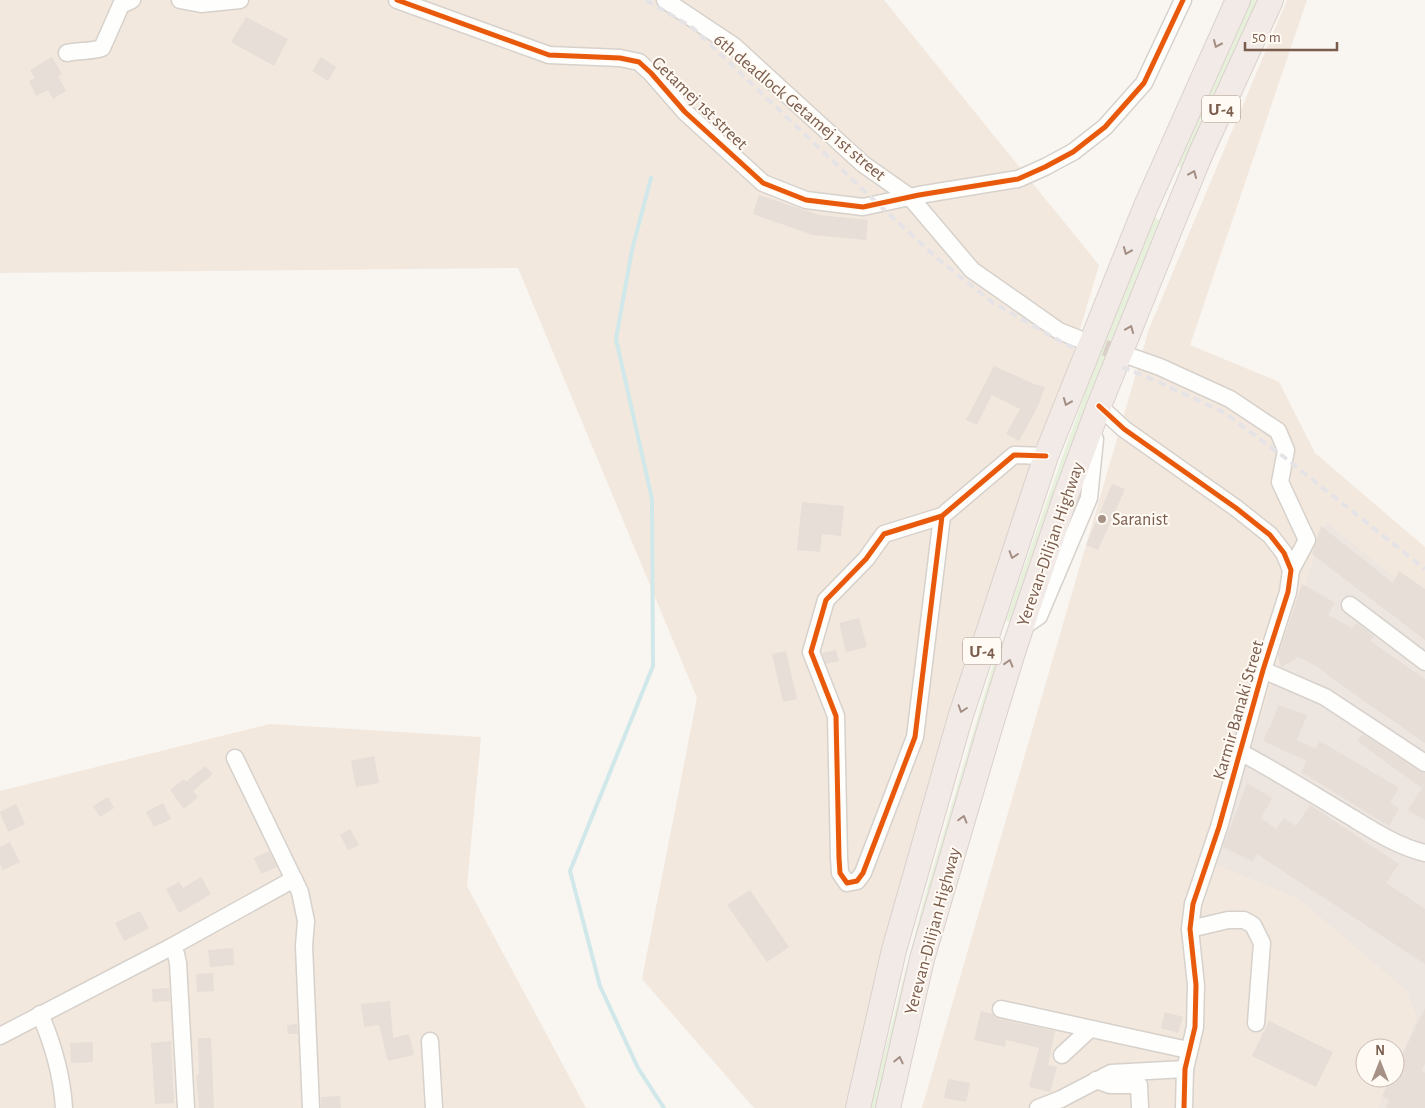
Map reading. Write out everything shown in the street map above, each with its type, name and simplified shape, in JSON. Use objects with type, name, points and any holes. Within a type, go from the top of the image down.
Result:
[{"type":"highway","name":"Yerevan-Dilijan Highway","points":[[858,1108],[894,950],[960,718],[1046,456],[1146,206],[1238,0]]},
{"type":"highway","name":"Yerevan-Dilijan Highway","points":[[888,1108],[922,959],[1021,628],[1089,454],[1099,406],[1198,161],[1271,0]]},
{"type":"street","points":[[68,53],[94,51],[102,48],[121,5],[132,0]]},
{"type":"street","points":[[180,0],[201,4],[240,0]]},
{"type":"street","name":"Getamej 1st street","points":[[397,0],[549,55],[620,58],[639,62],[685,112],[764,183],[806,200],[863,207],[1018,179],[1045,167],[1091,140],[1144,83],[1183,0]]},
{"type":"street","name":"6th deadlock Getamej 1st street","points":[[665,0],[734,46],[863,164],[910,197],[972,270],[1059,331],[1079,339]]},
{"type":"street","name":"Karmir Banaki Street","points":[[1126,355],[1160,367],[1230,399],[1278,431],[1286,450],[1280,482],[1307,540],[1291,570],[1288,592],[1263,670],[1219,827],[1193,904],[1190,929],[1196,985],[1195,1027],[1185,1069],[1184,1108]]},
{"type":"street","points":[[1099,406],[1116,422],[1236,508],[1270,535],[1284,553],[1291,570]]},
{"type":"street","points":[[1089,454],[1110,432],[1132,434]]},
{"type":"street","points":[[942,516],[915,736],[863,873],[857,881],[847,883],[840,873],[836,716],[811,652],[826,600],[866,559],[884,534],[942,516],[1014,455],[1046,456]]},
{"type":"street","points":[[1350,606],[1425,662]]},
{"type":"street","points":[[1263,670],[1325,697],[1425,763]]},
{"type":"street","points":[[1240,752],[1400,845],[1425,853]]},
{"type":"street","points":[[235,758],[300,892],[306,921],[304,946],[311,1108]]},
{"type":"street","points":[[0,1036],[171,947],[294,879]]},
{"type":"street","points":[[1190,929],[1228,920],[1244,920],[1253,925],[1262,943],[1256,1023]]},
{"type":"street","points":[[171,947],[176,954],[178,963],[186,1108]]},
{"type":"street","points":[[1001,1009],[1188,1050]]},
{"type":"street","points":[[40,1014],[52,1044],[64,1108]]},
{"type":"street","points":[[1062,1055],[1090,1029]]},
{"type":"street","points":[[430,1041],[434,1108]]},
{"type":"street","points":[[1038,1108],[1061,1099],[1111,1073],[1185,1069]]},
{"type":"street","points":[[1096,1080],[1110,1085],[1139,1086],[1140,1108]]},
{"type":"shaded area","points":[[0,0],[884,0],[1099,265],[850,1108],[754,1108],[642,979],[697,698],[518,268],[0,273]]},
{"type":"shaded area","points":[[1287,0],[1307,0],[1190,345],[1279,382],[1315,453],[1425,547],[1425,1108],[922,1108],[1149,329]]},
{"type":"shaded area","points":[[1326,522],[1425,602],[1425,1108],[1379,1108],[1388,1088],[1405,1088],[1405,1047],[1417,1018],[1407,991],[1299,899],[1213,863]]},
{"type":"shaded area","points":[[270,724],[481,737],[467,886],[586,1108],[0,1108],[0,791]]},
{"type":"green space","points":[[1250,0],[1259,0],[1181,168],[1174,164]]},
{"type":"green space","points":[[1152,217],[1160,220],[1084,422],[1015,625],[1006,620],[1076,418]]},
{"type":"green space","points":[[994,662],[1002,665],[881,1108],[870,1108],[925,896]]},
{"type":"building","points":[[246,17],[288,39],[274,66],[231,42]]},
{"type":"building","points":[[52,57],[62,74],[58,76],[66,91],[53,99],[48,90],[36,96],[29,81],[35,78],[30,70]]},
{"type":"building","points":[[321,57],[336,67],[328,81],[312,71]]},
{"type":"building","points":[[759,195],[819,215],[868,220],[866,240],[813,235],[753,214]]},
{"type":"building","points":[[994,366],[1045,387],[1038,406],[1019,441],[1006,434],[1020,409],[992,395],[977,425],[966,420]]},
{"type":"building","points":[[1112,484],[1125,489],[1098,550],[1086,545]]},
{"type":"building","points":[[802,502],[844,506],[841,536],[822,534],[820,552],[797,550]]},
{"type":"building","points":[[1321,526],[1393,583],[1399,571],[1425,589],[1425,640],[1312,554]]},
{"type":"building","points":[[1302,584],[1335,603],[1328,615],[1352,628],[1357,623],[1374,636],[1370,641],[1425,679],[1425,743],[1318,667],[1298,657],[1281,667],[1278,656]]},
{"type":"building","points":[[859,618],[867,647],[846,652],[839,623]]},
{"type":"building","points":[[836,650],[839,661],[826,664],[822,653]]},
{"type":"building","points":[[786,651],[797,699],[783,702],[772,654]]},
{"type":"building","points":[[1278,705],[1307,715],[1297,740],[1315,749],[1320,741],[1399,788],[1390,803],[1399,808],[1389,826],[1301,772],[1307,761],[1263,741]]},
{"type":"building","points":[[1363,734],[1419,771],[1425,773],[1425,820],[1408,810],[1422,788],[1357,741]]},
{"type":"building","points":[[374,756],[379,783],[356,787],[351,761]]},
{"type":"building","points":[[205,766],[213,774],[193,791],[198,797],[184,809],[170,790],[184,779],[186,782]]},
{"type":"building","points":[[1247,783],[1272,798],[1261,818],[1276,829],[1284,818],[1296,826],[1310,805],[1399,864],[1386,883],[1425,909],[1425,964],[1257,854],[1253,862],[1223,847]]},
{"type":"building","points":[[108,797],[114,808],[100,817],[93,806]]},
{"type":"building","points":[[163,803],[171,819],[154,827],[146,812]]},
{"type":"building","points":[[16,804],[25,824],[8,832],[0,812]]},
{"type":"building","points":[[350,829],[359,845],[348,850],[340,835]]},
{"type":"building","points":[[10,842],[20,862],[3,870],[0,864],[0,847]]},
{"type":"building","points":[[269,851],[277,867],[261,874],[254,858]]},
{"type":"building","points":[[201,877],[211,894],[179,913],[166,889],[179,882],[183,888]]},
{"type":"building","points":[[750,890],[789,947],[767,962],[727,905]]},
{"type":"building","points":[[140,911],[149,928],[124,941],[115,923]]},
{"type":"building","points":[[233,948],[234,965],[210,967],[208,950]]},
{"type":"building","points":[[213,973],[214,991],[197,992],[196,974]]},
{"type":"building","points":[[169,988],[170,1001],[153,1002],[152,989]]},
{"type":"building","points":[[390,1001],[393,1038],[409,1034],[414,1055],[388,1061],[379,1025],[364,1027],[361,1004]]},
{"type":"building","points":[[1425,1008],[1425,1063],[1422,1070],[1425,1073],[1425,1108],[1386,1108],[1389,1100],[1382,1096],[1386,1088],[1405,1088],[1405,1049]]},
{"type":"building","points":[[981,1011],[993,1014],[999,1019],[1055,1031],[1048,1065],[1057,1067],[1050,1092],[1029,1087],[1039,1048],[1006,1040],[1005,1047],[974,1040]]},
{"type":"building","points":[[1165,1012],[1183,1017],[1178,1033],[1161,1028]]},
{"type":"building","points":[[1269,1021],[1333,1052],[1316,1087],[1252,1056]]},
{"type":"building","points":[[297,1024],[298,1034],[288,1034],[287,1025]]},
{"type":"building","points":[[198,1038],[211,1038],[214,1108],[199,1108],[196,1075],[199,1075]]},
{"type":"building","points":[[171,1041],[174,1103],[155,1104],[151,1043]]},
{"type":"building","points":[[93,1042],[93,1062],[71,1063],[70,1043]]},
{"type":"building","points":[[948,1079],[970,1083],[966,1102],[944,1098]]},
{"type":"building","points":[[340,1096],[341,1108],[321,1108],[321,1097]]},
{"type":"waterway","points":[[651,178],[632,250],[616,339],[652,499],[653,666],[570,871],[600,986],[638,1068],[664,1108]]},
{"type":"tunnel","points":[[1082,340],[1126,355]]},
{"type":"railway","points":[[646,0],[693,28],[938,259],[992,302],[1078,350]]},
{"type":"railway","points":[[1122,367],[1225,413],[1284,457],[1425,569]]},
{"type":"cycle path","points":[[397,0],[549,55],[620,58],[639,62],[685,112],[763,183],[806,200],[863,207],[919,195],[1018,179],[1073,152],[1105,127],[1144,83],[1183,0]]},
{"type":"cycle path","points":[[1099,406],[1124,429],[1236,508],[1270,535],[1284,553],[1291,570],[1288,592],[1263,670],[1219,827],[1193,904],[1190,929],[1196,985],[1195,1027],[1185,1069],[1184,1108]]},
{"type":"cycle path","points":[[942,516],[884,534],[866,559],[826,600],[811,652],[836,716],[839,858],[840,873],[847,883],[857,881],[863,873],[915,737],[942,516],[1014,455],[1046,456]]},
{"type":"place","name":"Saranist","points":[[1102,519]]}]
